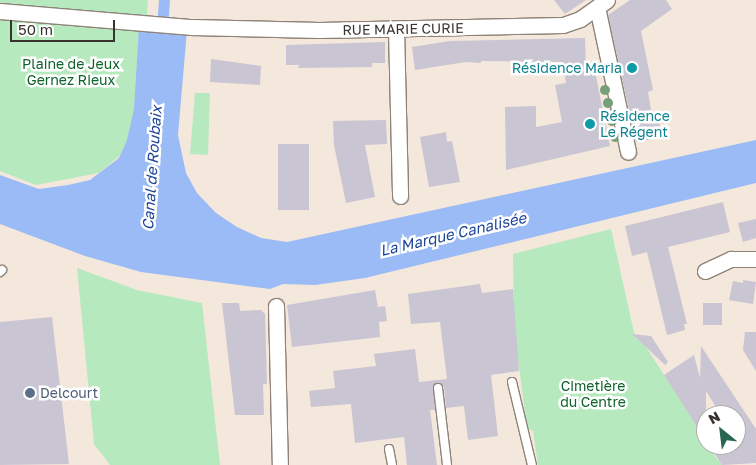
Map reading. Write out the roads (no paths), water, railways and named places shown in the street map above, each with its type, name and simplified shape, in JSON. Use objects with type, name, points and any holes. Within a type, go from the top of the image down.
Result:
[{"type":"street","name":"RUE MARIE CURIE","points":[[0,11],[108,21],[192,26],[396,29],[564,25],[602,4]]},
{"type":"street","points":[[602,4],[628,152]]},
{"type":"street","points":[[396,29],[400,196]]},
{"type":"street","points":[[705,271],[731,259],[756,258]]},
{"type":"street","points":[[276,306],[280,465]]},
{"type":"lane","points":[[512,382],[532,465]]},
{"type":"lane","points":[[438,388],[447,465]]},
{"type":"lane","points":[[390,449],[392,465]]},
{"type":"water","points":[[159,0],[170,0],[168,29],[187,30],[178,135],[186,173],[197,193],[216,213],[237,227],[261,238],[287,242],[756,140],[756,183],[365,278],[315,285],[283,284],[270,289],[141,272],[85,256],[0,224],[0,175],[39,189],[68,185],[90,180],[119,158],[127,140],[134,109],[139,27],[157,28]]},
{"type":"place","name":"Résidence Maria","points":[[632,68]]},
{"type":"place","name":"Résidence Le Régent","points":[[590,124]]},
{"type":"place","name":"Delcourt","points":[[30,393]]},
{"type":"park label","name":"Plaine de Jeux Gernez Rieux","points":[[71,72]]},
{"type":"park label","name":"Cimetière du Centre","points":[[593,394]]},
{"type":"water label","name":"Canal de Roubaix","points":[[152,168]]},
{"type":"water label","name":"La Marque Canalisée","points":[[453,234]]}]
